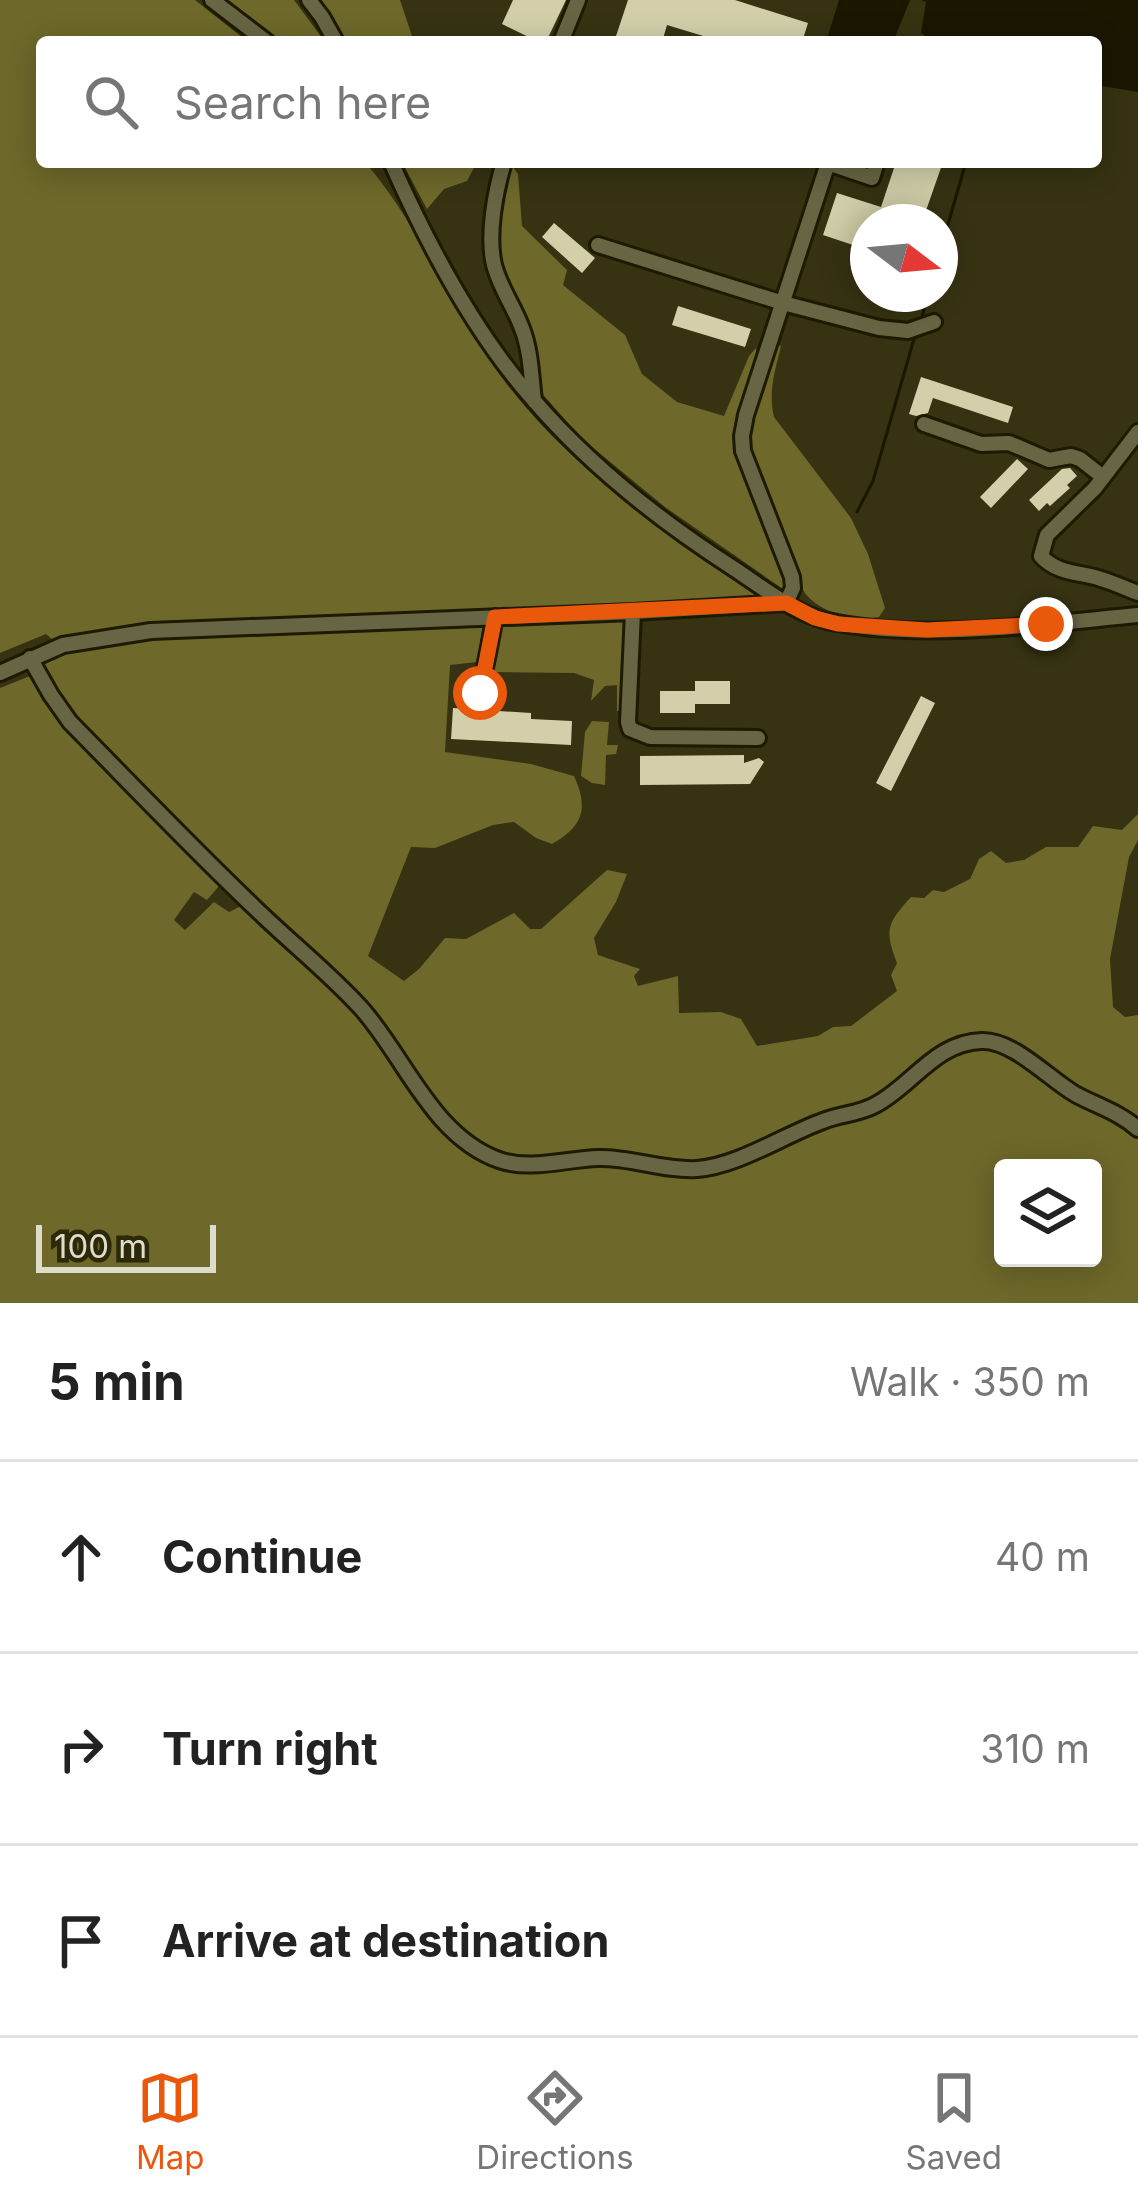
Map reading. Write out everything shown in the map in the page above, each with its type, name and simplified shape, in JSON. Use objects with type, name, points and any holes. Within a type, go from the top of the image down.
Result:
[{"type":"street","points":[[212,0],[259,36]]},
{"type":"street","points":[[308,0],[333,36]]},
{"type":"street","points":[[563,36],[578,0]]},
{"type":"street","points":[[392,168],[436,256],[534,401],[565,435],[638,498],[717,559],[786,603],[838,624],[927,630],[1138,615]]},
{"type":"street","points":[[503,168],[493,260],[521,327],[534,401]]},
{"type":"street","points":[[786,603],[793,588],[787,558],[743,451],[742,436],[825,168]]},
{"type":"street","points":[[842,168],[872,178],[876,168]]},
{"type":"street","points":[[598,245],[879,328],[908,331],[934,322]]},
{"type":"street","points":[[924,424],[982,444],[1010,443],[1049,460],[1071,456],[1103,478]]},
{"type":"street","points":[[1138,432],[1103,478],[1047,535],[1041,556],[1060,570],[1138,593]]},
{"type":"street","points":[[0,673],[63,645],[151,631],[786,603]]},
{"type":"street","points":[[632,612],[631,729],[650,736],[758,738]]},
{"type":"street","points":[[480,693],[495,617]]},
{"type":"street","points":[[30,658],[70,722],[363,1010],[453,1131],[504,1162],[526,1165],[600,1158],[698,1169],[721,1164],[814,1124],[863,1111],[889,1097],[928,1062],[976,1041],[999,1043],[1014,1051],[1075,1094],[1115,1112],[1138,1129]]},
{"type":"shaded area","points":[[0,0],[195,0],[240,36],[36,36],[36,168],[370,168],[403,214],[485,353],[529,411],[619,496],[754,593],[755,600],[126,628],[53,640],[46,634],[0,653]]},
{"type":"shaded area","points":[[224,0],[294,0],[321,36],[272,36]]},
{"type":"shaded area","points":[[317,0],[400,0],[412,36],[342,36]]},
{"type":"shaded area","points":[[839,0],[910,0],[895,36],[828,36]]},
{"type":"shaded area","points":[[921,0],[1138,0],[1138,92],[1102,86],[1102,36],[925,36],[921,33],[926,2]]},
{"type":"shaded area","points":[[405,168],[474,168],[467,181],[444,189],[427,209]]},
{"type":"shaded area","points":[[509,169],[518,174],[522,226],[567,270],[563,285],[625,335],[642,374],[677,402],[724,416],[756,348],[757,359],[733,435],[736,453],[775,540],[783,589],[665,507],[581,438],[539,390],[498,238]]},
{"type":"shaded area","points":[[775,344],[781,346],[772,390],[774,417],[851,518],[885,608],[879,617],[837,614],[803,590],[750,444],[755,400]]},
{"type":"shaded area","points":[[625,618],[622,711],[617,711],[617,685],[605,686],[591,701],[594,680],[574,673],[488,672],[500,622]]},
{"type":"shaded area","points":[[483,623],[477,662],[450,665],[445,752],[531,764],[574,776],[581,798],[580,816],[552,844],[514,822],[493,825],[435,848],[411,847],[368,956],[404,981],[445,938],[466,939],[514,913],[530,929],[541,929],[607,870],[627,874],[594,938],[598,955],[640,969],[634,976],[638,986],[678,976],[679,1013],[721,1012],[741,1019],[757,1046],[818,1036],[833,1027],[851,1026],[897,991],[891,975],[897,963],[890,927],[911,897],[924,898],[933,890],[944,892],[970,879],[979,859],[991,851],[1006,863],[1024,860],[1046,847],[1078,847],[1093,826],[1122,830],[1138,814],[1138,840],[1129,857],[1110,959],[1113,1007],[1125,1017],[1138,1015],[1138,1121],[1079,1091],[1016,1047],[951,1044],[926,1057],[873,1101],[718,1162],[504,1158],[484,1149],[458,1127],[372,1011],[72,718],[41,665],[53,652],[153,635]]},
{"type":"shaded area","points":[[30,676],[66,723],[219,886],[207,900],[194,892],[174,920],[185,930],[214,902],[229,912],[241,906],[252,912],[361,1015],[480,1156],[695,1173],[843,1118],[945,1056],[977,1046],[998,1049],[1138,1134],[1138,1303],[0,1303],[0,688]]},
{"type":"shaded area","points":[[592,721],[609,722],[607,745],[618,745],[616,754],[606,755],[605,785],[581,776],[585,732]]},
{"type":"building","points":[[513,0],[566,0],[549,36],[527,36],[502,24]]},
{"type":"building","points":[[628,0],[735,0],[808,23],[804,36],[703,36],[667,25],[664,36],[616,36]]},
{"type":"building","points":[[894,168],[941,168],[928,204],[882,204]]},
{"type":"building","points":[[837,193],[872,204],[850,204],[850,244],[823,235]]},
{"type":"building","points":[[554,223],[595,258],[582,273],[542,237]]},
{"type":"building","points":[[678,306],[751,329],[745,347],[672,325]]},
{"type":"building","points":[[921,377],[1013,407],[1008,423],[933,398],[928,413],[909,414]]},
{"type":"building","points":[[1017,459],[1028,469],[991,508],[980,497]]},
{"type":"building","points":[[1070,468],[1077,476],[1067,485],[1070,488],[1039,511],[1029,500],[1062,469]]},
{"type":"building","points":[[695,681],[730,681],[730,704],[695,704],[695,713],[660,713],[660,691],[695,691]]},
{"type":"building","points":[[921,696],[935,703],[891,791],[876,783]]},
{"type":"building","points":[[453,708],[572,721],[571,745],[451,739]]},
{"type":"building","points":[[744,755],[744,763],[759,758],[764,762],[750,784],[640,785],[640,756]]},
{"type":"waterway","points":[[954,204],[964,168]]},
{"type":"waterway","points":[[922,317],[923,312]]},
{"type":"waterway","points":[[857,512],[873,481],[914,339]]},
{"type":"route","points":[[480,693],[495,617],[786,603],[838,624],[927,630],[1046,624]]}]
